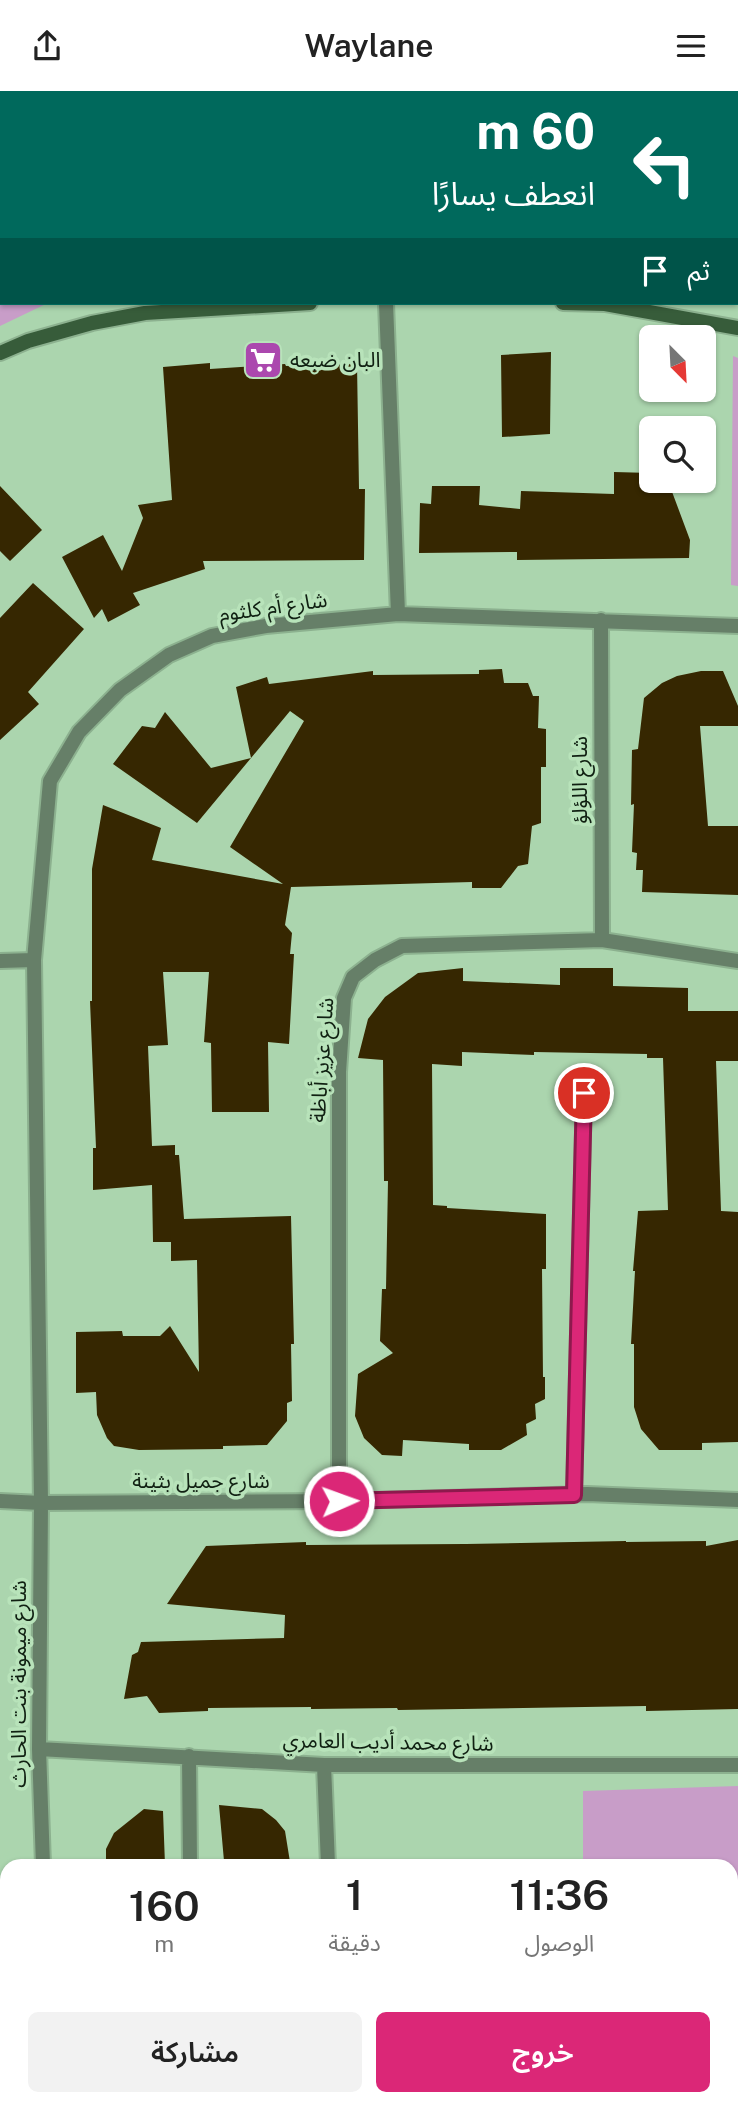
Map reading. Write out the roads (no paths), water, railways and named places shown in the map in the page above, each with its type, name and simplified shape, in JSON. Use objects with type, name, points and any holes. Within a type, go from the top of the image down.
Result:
[{"type":"main road","points":[[0,353],[28,341],[145,313],[277,305]]},
{"type":"main road","points":[[611,305],[738,328]]},
{"type":"street","points":[[386,305],[398,614]]},
{"type":"street","name":"شارع أم كلثوم","points":[[41,1503],[34,960],[51,781],[79,732],[120,690],[169,655],[212,636],[266,626],[398,614],[738,626]]},
{"type":"street","name":"شارع اللؤلؤ","points":[[601,620],[602,940]]},
{"type":"street","name":"شارع عزيز أباظة","points":[[339,1501],[339,1072],[344,998],[353,977],[375,960],[402,946],[602,940],[738,961]]},
{"type":"street","points":[[0,961],[34,960]]},
{"type":"street","points":[[574,1495],[584,1093]]},
{"type":"street","name":"شارع جميل بثينة","points":[[0,1501],[339,1501],[574,1495],[738,1500]]},
{"type":"street","name":"شارع ميمونة بنت الحارث","points":[[41,1503],[39,1749],[43,1859]]},
{"type":"street","name":"شارع محمد أديب العامري","points":[[39,1749],[324,1765],[738,1765]]},
{"type":"street","points":[[189,1756],[190,1859]]},
{"type":"street","points":[[324,1765],[328,1859]]},
{"type":"place","name":"البان ضبعه","points":[[263,360]]}]
